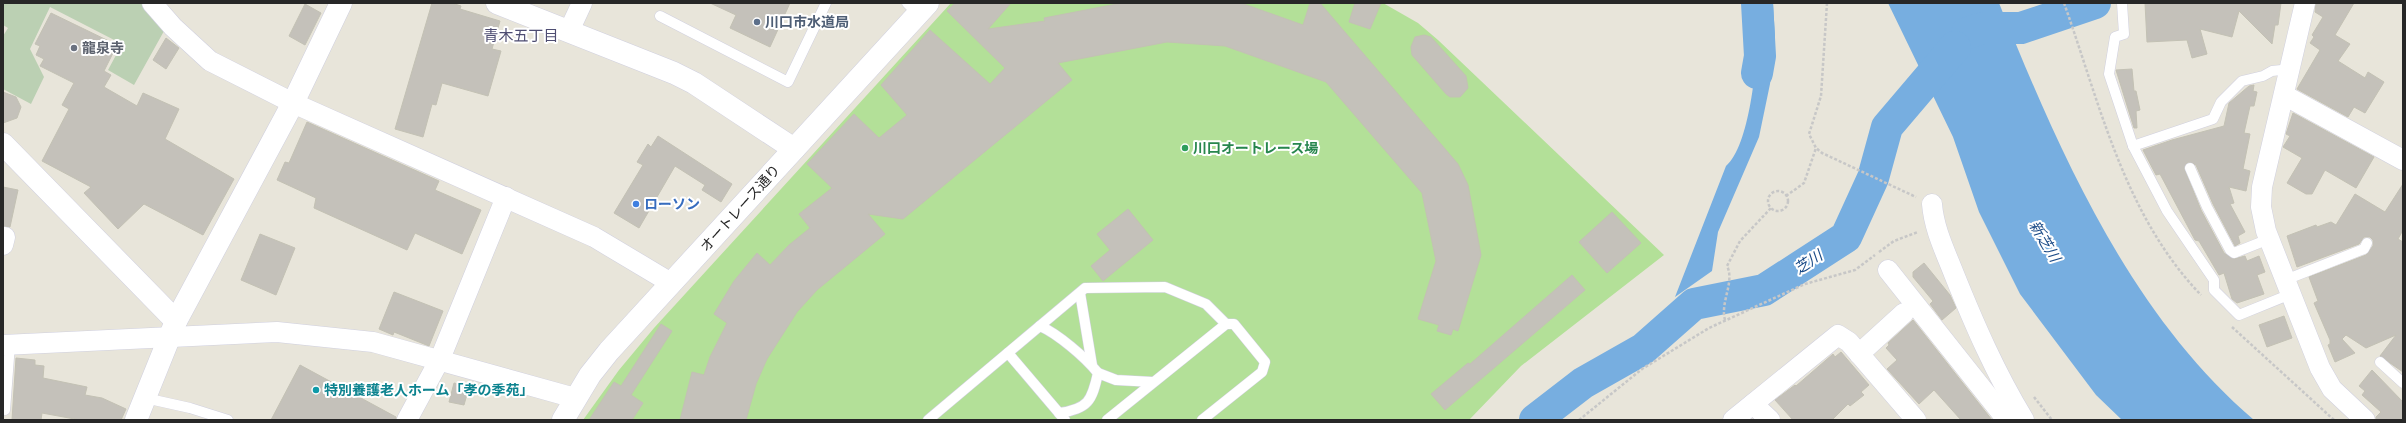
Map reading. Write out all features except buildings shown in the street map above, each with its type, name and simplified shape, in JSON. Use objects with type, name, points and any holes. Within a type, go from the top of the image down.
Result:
[{"type":"street","points":[[152,3],[173,27],[210,61],[293,104],[594,237],[671,283]]},
{"type":"street","points":[[136,420],[173,328],[293,104],[341,3]]},
{"type":"street","points":[[497,3],[570,31],[694,83],[794,149]]},
{"type":"street","points":[[570,31],[582,3]]},
{"type":"street","points":[[2305,3],[2262,187],[2261,208],[2269,239],[2320,368],[2332,389],[2365,420]]},
{"type":"street","name":"オートレース通り","points":[[562,420],[575,398],[609,351],[794,149],[917,7]]},
{"type":"street","points":[[2284,94],[2403,160]]},
{"type":"street","points":[[3,144],[173,328]]},
{"type":"street","points":[[407,420],[440,359],[506,197]]},
{"type":"street","points":[[1932,204],[1935,226],[1998,377],[2024,420]]},
{"type":"street","points":[[3,236],[5,237],[3,245]]},
{"type":"street","points":[[1888,270],[2007,420]]},
{"type":"street","points":[[1859,354],[1904,313]]},
{"type":"street","points":[[6,344],[173,328],[277,332],[373,342],[440,359],[575,398]]},
{"type":"street","points":[[1733,420],[1838,335],[1849,342],[1916,420]]},
{"type":"street","points":[[1753,404],[1770,420]]},
{"type":"lane","points":[[660,16],[788,82],[826,3]]},
{"type":"lane","points":[[2122,3],[2124,34],[2115,37],[2109,74],[2133,146],[2167,211],[2214,280],[2214,290],[2238,315],[2288,287],[2364,249],[2367,243]]},
{"type":"lane","points":[[2133,146],[2214,119],[2221,102],[2242,81],[2263,76],[2272,71],[2290,69]]},
{"type":"lane","points":[[2190,168],[2207,207],[2230,250],[2234,253],[2269,239]]},
{"type":"lane","points":[[928,420],[1085,288],[1164,287],[1206,304],[1226,324]]},
{"type":"lane","points":[[1008,353],[1062,417],[1087,404],[1094,393],[1095,369],[1080,293]]},
{"type":"lane","points":[[1107,420],[1226,324],[1234,324],[1264,362],[1262,372],[1202,420]]},
{"type":"lane","points":[[1040,326],[1049,330],[1095,369],[1116,380],[1153,382]]},
{"type":"lane","points":[[5,410],[6,344]]},
{"type":"lane","points":[[2380,362],[2403,383]]},
{"type":"lane","points":[[145,398],[190,408],[228,420]]},
{"type":"path","points":[[1827,3],[1821,96],[1809,134],[1816,148],[1822,154],[1900,190]]},
{"type":"path","points":[[1786,196],[1804,184],[1816,148]]},
{"type":"path","points":[[1779,191],[1786,196],[1788,202],[1784,210],[1778,212],[1772,208],[1769,200],[1771,194],[1779,191]]},
{"type":"path","points":[[1726,320],[1723,311],[1730,273],[1727,266],[1740,241],[1772,208]]},
{"type":"path","points":[[1579,420],[1642,369],[1726,320],[1805,284],[1856,270],[1894,241],[1935,226]]},
{"type":"green space","points":[[3,3],[141,3],[164,31],[134,85],[108,70],[122,44],[50,7],[30,49],[44,77],[31,104],[3,89],[3,36],[8,28],[3,25]]},
{"type":"green space","name":"川口オートレース場","points":[[951,3],[1383,3],[1418,23],[1438,40],[1664,255],[1521,366],[1469,420],[583,420],[619,370],[654,328]]},
{"type":"water","points":[[1757,3],[1773,3],[1775,36],[1770,84],[1759,137],[1718,232],[1712,271],[1675,297],[1726,166],[1735,154],[1743,136],[1753,89],[1756,64],[1758,19]]},
{"type":"water","name":"新芝川","points":[[1888,3],[1999,3],[2022,60],[2074,173],[2102,228],[2134,281],[2170,331],[2210,378],[2254,420],[2122,420],[2096,395],[2020,294],[1979,212],[1953,137]]},
{"type":"waterway","points":[[1757,3],[1760,56],[1757,73]]},
{"type":"waterway","points":[[1967,33],[1983,28],[2021,28],[2095,3]]},
{"type":"waterway","name":"芝川","points":[[1535,420],[1583,383],[1643,349],[1694,304],[1764,290],[1846,237],[1873,178],[1887,127],[1955,47]]},
{"type":"place","name":"川口市水道局","points":[[757,22]]},
{"type":"place","name":"龍泉寺","points":[[74,48]]},
{"type":"place","name":"川口オートレース場","points":[[1185,148]]},
{"type":"place","name":"ローソン","points":[[636,204]]},
{"type":"place","name":"特別養護老人ホーム「孝の季苑」","points":[[316,390]]},
{"type":"district","name":"青木五丁目","points":[[521,35]]}]
